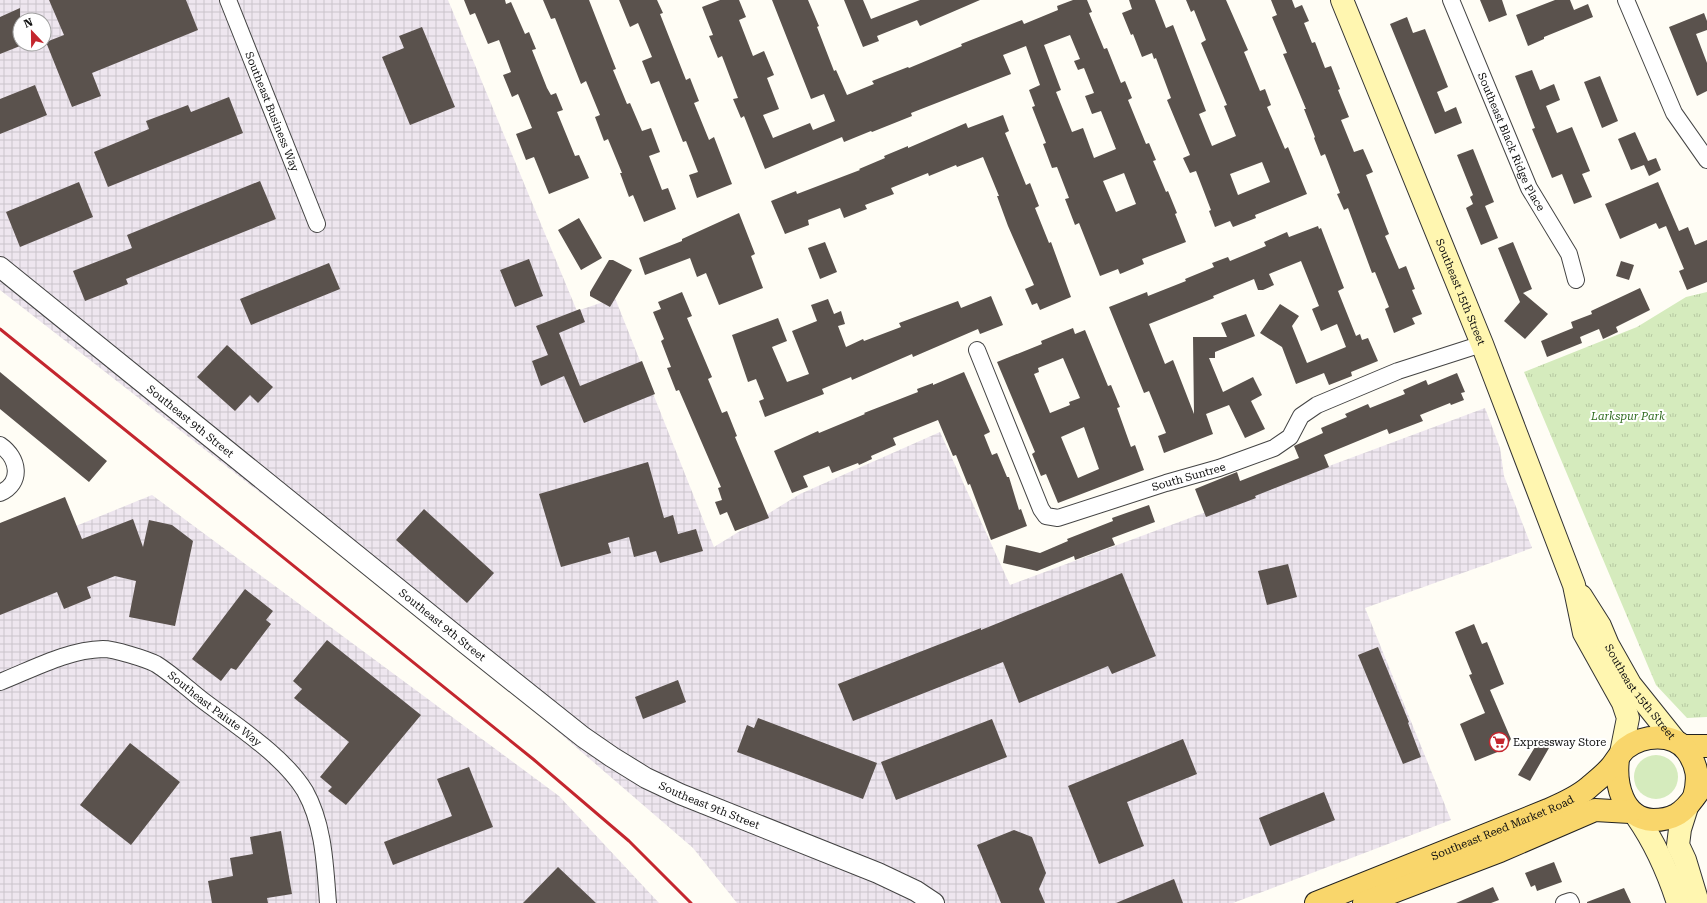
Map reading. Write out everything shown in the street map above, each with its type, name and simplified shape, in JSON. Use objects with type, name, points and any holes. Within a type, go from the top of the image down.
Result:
[{"type":"main road","name":"Southeast 15th Street","points":[[1345,1],[1482,344],[1574,585],[1584,633],[1623,703],[1628,718],[1620,756],[1618,783],[1620,793],[1648,832],[1668,872],[1678,903]]},
{"type":"main road","name":"Southeast 15th Street","points":[[1574,585],[1600,626],[1608,645],[1630,684],[1694,759],[1698,772],[1698,785],[1696,795],[1680,829],[1678,845],[1685,860],[1698,903]]},
{"type":"main road","name":"Southeast Reed Market Road","points":[[1316,903],[1559,805],[1586,789],[1638,741],[1651,738],[1707,746]]},
{"type":"main road","name":"Southeast Reed Market Road","points":[[1364,903],[1500,851],[1595,810],[1634,814],[1649,820],[1661,820],[1677,815],[1696,795]]},
{"type":"street","name":"Southeast Business Way","points":[[228,0],[317,224]]},
{"type":"street","name":"Southeast Black Ridge Place","points":[[1451,0],[1529,188],[1569,254],[1576,280]]},
{"type":"street","points":[[1626,0],[1674,113],[1707,160]]},
{"type":"street","name":"Southeast 9th Street","points":[[0,267],[471,648],[583,737],[612,757],[646,778],[680,794],[878,873],[916,891],[934,903]]},
{"type":"street","name":"South Suntree","points":[[977,350],[1041,509],[1046,516],[1058,518],[1166,483],[1219,468],[1274,448],[1290,437],[1301,416],[1317,405],[1398,371],[1482,344]]},
{"type":"street","points":[[0,445],[7,450],[16,464],[16,478],[8,490],[0,493]]},
{"type":"street","name":"Southeast Paiute Way","points":[[0,682],[58,659],[78,653],[104,649],[130,655],[155,664],[270,752],[288,769],[304,791],[317,818],[323,847],[328,903]]},
{"type":"street","points":[[1564,903],[1570,901],[1571,903]]},
{"type":"shaded area","points":[[0,0],[448,0],[577,311],[615,298],[714,547],[800,494],[940,432],[1010,585],[1485,408],[1500,448],[1504,476],[1532,548],[1365,608],[1451,820],[1233,903],[737,903],[693,848],[475,660],[0,290]]},
{"type":"shaded area","points":[[152,495],[559,796],[659,903],[0,903],[0,557]]},
{"type":"green space","name":"Larkspur Park","points":[[1707,292],[1707,717],[1687,718],[1656,685],[1524,372],[1637,327],[1686,297]]},
{"type":"green space","points":[[1652,755],[1660,755],[1672,761],[1678,773],[1678,781],[1672,793],[1660,799],[1652,799],[1640,793],[1634,781],[1634,773],[1640,761]]},
{"type":"building","points":[[49,0],[186,0],[198,30],[92,73],[101,96],[72,107],[50,52],[52,52],[52,40],[64,35]]},
{"type":"building","points":[[464,0],[505,0],[506,4],[511,2],[525,34],[529,32],[536,49],[532,50],[547,88],[551,95],[556,93],[563,110],[557,112],[575,156],[579,155],[589,178],[549,194],[534,157],[526,160],[516,134],[532,128],[518,94],[512,97],[503,75],[511,72],[499,40],[488,44],[475,13],[470,15]]},
{"type":"building","points":[[543,0],[589,0],[616,69],[613,70],[627,104],[630,103],[642,131],[651,128],[660,152],[649,156],[662,190],[668,188],[676,209],[644,222],[633,195],[629,197],[620,173],[622,173],[608,139],[604,141],[595,117],[600,115],[586,81],[581,84],[555,18],[551,19]]},
{"type":"building","points":[[619,0],[657,0],[663,13],[660,14],[686,80],[690,78],[699,101],[694,103],[709,140],[714,137],[732,184],[697,198],[689,175],[698,172],[686,141],[683,142],[659,81],[651,84],[642,61],[652,57],[638,23],[630,27]]},
{"type":"building","points":[[720,0],[739,0],[746,17],[739,20],[753,56],[764,51],[774,75],[767,78],[779,109],[763,115],[773,138],[810,123],[813,130],[835,121],[824,94],[811,99],[772,0],[808,0],[819,26],[817,27],[834,71],[836,70],[847,95],[874,84],[872,81],[908,67],[909,68],[962,46],[961,44],[1022,20],[1024,24],[1058,10],[1057,6],[1073,0],[1087,0],[1092,12],[1089,13],[1104,49],[1107,48],[1121,83],[1125,81],[1132,98],[1128,100],[1146,144],[1149,143],[1156,160],[1153,161],[1177,213],[1175,214],[1186,242],[1142,259],[1144,264],[1120,274],[1118,269],[1100,276],[1079,223],[1075,225],[1065,199],[1069,198],[1057,167],[1052,168],[1043,144],[1046,143],[1032,107],[1035,106],[1029,90],[1040,85],[1026,46],[1003,55],[1011,74],[911,113],[912,116],[872,132],[871,131],[844,142],[842,137],[765,169],[744,116],[741,118],[733,99],[738,98],[722,56],[718,58],[709,36],[713,35],[702,7]],"holes":[[[1070,35],[1080,59],[1074,61],[1078,70],[1084,68],[1094,93],[1085,96],[1092,114],[1101,111],[1116,149],[1094,158],[1083,128],[1072,132],[1056,92],[1061,90],[1044,45]],[[1124,173],[1136,204],[1116,212],[1103,181]]]},
{"type":"building","points":[[844,0],[863,0],[871,19],[920,0],[980,0],[920,26],[917,20],[877,36],[879,41],[863,47]]},
{"type":"building","points":[[1129,0],[1155,0],[1166,28],[1173,25],[1206,111],[1199,114],[1212,146],[1236,136],[1224,106],[1227,105],[1201,43],[1206,40],[1194,10],[1191,12],[1186,0],[1226,0],[1248,50],[1244,52],[1260,91],[1265,89],[1271,105],[1267,107],[1285,149],[1288,147],[1307,194],[1255,215],[1256,218],[1233,227],[1230,221],[1215,227],[1209,211],[1211,210],[1196,171],[1190,173],[1183,158],[1190,155],[1167,100],[1171,98],[1156,58],[1154,59],[1152,53],[1142,57],[1133,34],[1131,35],[1122,13],[1132,9]],"holes":[[[1262,162],[1270,182],[1238,195],[1230,174]]]},
{"type":"building","points":[[1271,0],[1292,0],[1295,8],[1302,5],[1309,21],[1304,23],[1312,43],[1315,42],[1325,68],[1331,66],[1340,89],[1338,90],[1349,117],[1341,120],[1354,152],[1363,149],[1373,172],[1366,175],[1389,234],[1385,236],[1399,269],[1406,266],[1415,289],[1412,290],[1422,314],[1412,318],[1415,324],[1394,333],[1385,309],[1389,307],[1375,272],[1372,273],[1348,208],[1344,210],[1337,194],[1340,193],[1325,154],[1321,156],[1314,138],[1315,137],[1304,109],[1306,109],[1283,54],[1287,53],[1272,17],[1277,15]]},
{"type":"building","points":[[1480,0],[1502,0],[1507,15],[1489,22]]},
{"type":"building","points":[[1555,0],[1570,0],[1574,10],[1588,4],[1593,17],[1544,37],[1544,39],[1528,46],[1516,15]]},
{"type":"building","points":[[20,8],[20,12],[12,12],[12,49],[0,54],[0,17]]},
{"type":"building","points":[[1704,13],[1707,21],[1707,30],[1696,34],[1707,63],[1707,91],[1697,96],[1669,27]]},
{"type":"building","points":[[1407,17],[1413,33],[1425,29],[1448,87],[1437,92],[1445,112],[1456,107],[1462,123],[1435,134],[1390,24]]},
{"type":"building","points":[[422,27],[455,107],[410,125],[382,57],[404,48],[399,36]]},
{"type":"building","points":[[1532,70],[1540,90],[1554,84],[1560,100],[1546,106],[1557,133],[1572,127],[1590,171],[1582,174],[1592,197],[1574,204],[1562,174],[1552,178],[1532,129],[1535,128],[1515,76]]},
{"type":"building","points":[[1600,76],[1618,121],[1602,128],[1584,82]]},
{"type":"building","points":[[35,85],[47,115],[0,134],[0,99]]},
{"type":"building","points":[[229,97],[243,133],[108,187],[94,152],[149,129],[146,121],[188,105],[191,112]]},
{"type":"building","points":[[1003,115],[1009,131],[1005,133],[1026,185],[1030,183],[1039,206],[1035,208],[1049,243],[1051,242],[1071,297],[1040,310],[1037,303],[1032,305],[1025,289],[1034,285],[1008,226],[997,196],[999,196],[983,157],[957,167],[956,165],[929,176],[928,173],[891,188],[894,194],[865,205],[867,209],[844,218],[840,208],[808,220],[809,225],[785,234],[771,201],[796,191],[797,194],[860,170],[859,169],[885,158],[884,156],[908,146],[908,148],[966,123],[968,128]]},
{"type":"building","points":[[1635,132],[1648,161],[1656,158],[1661,170],[1649,176],[1644,165],[1631,170],[1618,139]]},
{"type":"building","points":[[1473,149],[1494,202],[1485,206],[1498,238],[1481,245],[1466,208],[1473,204],[1470,197],[1473,195],[1457,155]]},
{"type":"building","points":[[260,181],[276,219],[126,279],[128,284],[85,301],[73,271],[132,248],[127,235]]},
{"type":"building","points":[[79,182],[93,217],[20,247],[6,212]]},
{"type":"building","points":[[1658,182],[1679,231],[1688,227],[1695,245],[1707,240],[1707,282],[1687,290],[1679,271],[1684,269],[1666,226],[1659,229],[1656,223],[1620,239],[1605,204]]},
{"type":"building","points":[[739,213],[755,254],[751,256],[763,288],[719,305],[706,273],[697,277],[690,258],[645,275],[639,258],[682,241],[682,239]]},
{"type":"building","points":[[579,218],[602,258],[581,270],[558,230]]},
{"type":"building","points":[[1318,226],[1319,229],[1321,228],[1344,288],[1338,291],[1356,336],[1360,334],[1362,340],[1368,338],[1378,361],[1351,372],[1352,376],[1329,385],[1324,373],[1296,384],[1282,347],[1260,333],[1280,304],[1299,316],[1292,326],[1307,363],[1346,347],[1337,324],[1321,331],[1312,309],[1319,306],[1301,261],[1269,274],[1274,285],[1263,290],[1258,290],[1254,279],[1213,296],[1214,298],[1149,324],[1165,364],[1173,360],[1194,414],[1193,337],[1227,337],[1221,323],[1246,314],[1255,336],[1215,352],[1215,358],[1209,358],[1223,392],[1253,377],[1262,395],[1251,401],[1265,429],[1245,438],[1229,405],[1206,414],[1213,434],[1164,453],[1158,436],[1166,433],[1149,391],[1144,393],[1109,307],[1147,292],[1148,296],[1186,281],[1185,279],[1214,267],[1212,263],[1228,257],[1230,261],[1266,246],[1264,242],[1287,232],[1289,237]]},
{"type":"building","points":[[825,242],[837,272],[820,279],[808,248]]},
{"type":"building","points":[[1513,242],[1532,289],[1523,293],[1548,314],[1525,339],[1504,321],[1520,302],[1498,248]]},
{"type":"building","points":[[529,259],[543,296],[515,307],[500,270]]},
{"type":"building","points":[[609,260],[613,260],[632,270],[610,307],[590,296],[590,292]]},
{"type":"building","points":[[1621,261],[1634,265],[1629,280],[1616,276]]},
{"type":"building","points":[[329,263],[340,289],[251,325],[240,299]]},
{"type":"building","points":[[1640,288],[1650,310],[1616,327],[1618,332],[1603,339],[1599,329],[1580,337],[1582,343],[1547,357],[1541,341],[1573,328],[1571,322],[1592,314],[1591,311]]},
{"type":"building","points":[[682,292],[692,316],[687,318],[712,377],[708,379],[722,413],[727,411],[737,436],[735,437],[769,518],[735,531],[727,512],[720,515],[715,502],[722,500],[718,488],[721,487],[679,390],[676,391],[667,368],[671,367],[661,341],[664,339],[653,312],[661,309],[658,302]]},
{"type":"building","points":[[991,296],[1003,325],[980,334],[978,329],[913,357],[912,354],[852,380],[851,377],[822,389],[824,394],[765,417],[759,401],[764,399],[756,379],[748,382],[732,335],[778,318],[787,341],[772,347],[787,382],[809,374],[792,331],[817,321],[811,305],[828,299],[834,314],[841,311],[845,324],[838,326],[846,347],[863,339],[864,341],[901,327],[899,323],[958,301],[961,308]]},
{"type":"building","points":[[580,309],[585,322],[559,333],[580,386],[642,361],[655,394],[584,423],[564,376],[541,386],[532,361],[548,355],[536,326]]},
{"type":"building","points":[[1073,328],[1075,334],[1085,330],[1108,386],[1111,385],[1120,407],[1117,408],[1131,447],[1135,445],[1144,470],[1058,503],[1046,474],[1041,476],[1032,454],[1035,452],[997,362],[1042,344],[1041,341]],"holes":[[[1063,358],[1080,398],[1069,402],[1070,405],[1050,413],[1034,374],[1039,372],[1038,368]],[[1084,427],[1099,469],[1078,478],[1061,437]]]},
{"type":"building","points":[[227,345],[273,387],[258,403],[250,395],[235,411],[197,377]]},
{"type":"building","points":[[0,372],[107,461],[89,482],[0,409]]},
{"type":"building","points":[[964,372],[990,432],[984,435],[992,455],[997,453],[1007,477],[1009,477],[1019,510],[1021,509],[1027,526],[991,540],[970,484],[968,485],[956,455],[953,456],[938,420],[893,438],[896,445],[871,456],[872,459],[859,465],[858,463],[832,473],[829,466],[803,476],[808,487],[792,493],[774,451],[818,431],[819,433],[865,414],[864,413],[918,392],[917,389],[933,383],[933,385]]},
{"type":"building","points":[[1457,373],[1465,392],[1461,393],[1464,400],[1451,405],[1450,403],[1420,415],[1423,421],[1389,434],[1387,429],[1324,455],[1329,467],[1255,496],[1256,498],[1206,517],[1195,489],[1237,472],[1240,481],[1299,458],[1294,446],[1323,433],[1321,428],[1347,417],[1345,414],[1368,404],[1370,408],[1405,394],[1403,390],[1426,380],[1428,385]]},
{"type":"building","points":[[648,462],[664,518],[673,515],[678,534],[696,529],[703,551],[660,563],[656,551],[634,557],[629,537],[608,543],[611,553],[561,567],[539,494]]},
{"type":"building","points":[[65,497],[82,539],[133,519],[143,547],[149,520],[172,525],[193,541],[175,626],[129,617],[136,581],[115,576],[87,587],[91,598],[64,609],[57,592],[0,615],[0,523]]},
{"type":"building","points":[[1149,505],[1155,522],[1112,538],[1115,545],[1075,560],[1074,556],[1037,571],[1003,563],[1006,545],[1040,553],[1068,541],[1067,539],[1113,521],[1112,518]]},
{"type":"building","points":[[424,509],[494,573],[467,603],[396,540]]},
{"type":"building","points":[[1288,564],[1297,597],[1267,605],[1258,571]]},
{"type":"building","points":[[1122,573],[1156,656],[1112,674],[1108,666],[1019,703],[1003,662],[853,721],[838,684],[981,628],[981,630]]},
{"type":"building","points":[[245,589],[273,611],[266,620],[271,624],[236,670],[231,668],[221,681],[192,659]]},
{"type":"building","points":[[1474,624],[1482,644],[1487,642],[1504,684],[1490,690],[1511,739],[1505,749],[1475,761],[1460,724],[1485,713],[1469,675],[1472,674],[1455,632]]},
{"type":"building","points":[[327,640],[421,715],[346,805],[328,791],[332,787],[320,777],[349,742],[294,698],[302,689],[293,681]]},
{"type":"building","points":[[1378,647],[1409,722],[1408,723],[1421,757],[1403,764],[1358,655]]},
{"type":"building","points":[[678,680],[686,702],[643,719],[635,697]]},
{"type":"building","points":[[758,718],[877,763],[863,799],[737,752],[747,725],[754,728]]},
{"type":"building","points":[[992,719],[1007,757],[896,800],[881,762]]},
{"type":"building","points":[[1183,739],[1197,774],[1127,802],[1144,846],[1099,864],[1068,786]]},
{"type":"building","points":[[1538,742],[1549,748],[1530,781],[1518,775]]},
{"type":"building","points":[[130,743],[180,782],[131,845],[80,805]]},
{"type":"building","points":[[469,767],[493,827],[393,865],[384,842],[452,816],[437,779]]},
{"type":"building","points":[[1324,792],[1335,820],[1270,846],[1259,818]]},
{"type":"building","points":[[1014,830],[1032,837],[1046,873],[1039,889],[1045,903],[1001,903],[977,845]]},
{"type":"building","points":[[281,831],[292,894],[267,898],[268,903],[212,903],[208,881],[233,876],[230,858],[253,854],[250,837]]},
{"type":"building","points":[[1554,862],[1562,882],[1537,891],[1535,885],[1531,887],[1525,873]]},
{"type":"building","points":[[558,867],[596,903],[523,903]]},
{"type":"building","points":[[1174,879],[1183,903],[1116,903]]},
{"type":"building","points":[[1493,887],[1499,900],[1491,903],[1456,903]]},
{"type":"building","points":[[1624,888],[1631,903],[1587,903],[1587,902]]},
{"type":"railway","points":[[0,329],[533,759],[629,841],[691,903]]},
{"type":"place","name":"Expressway Store","points":[[1499,742]]}]
